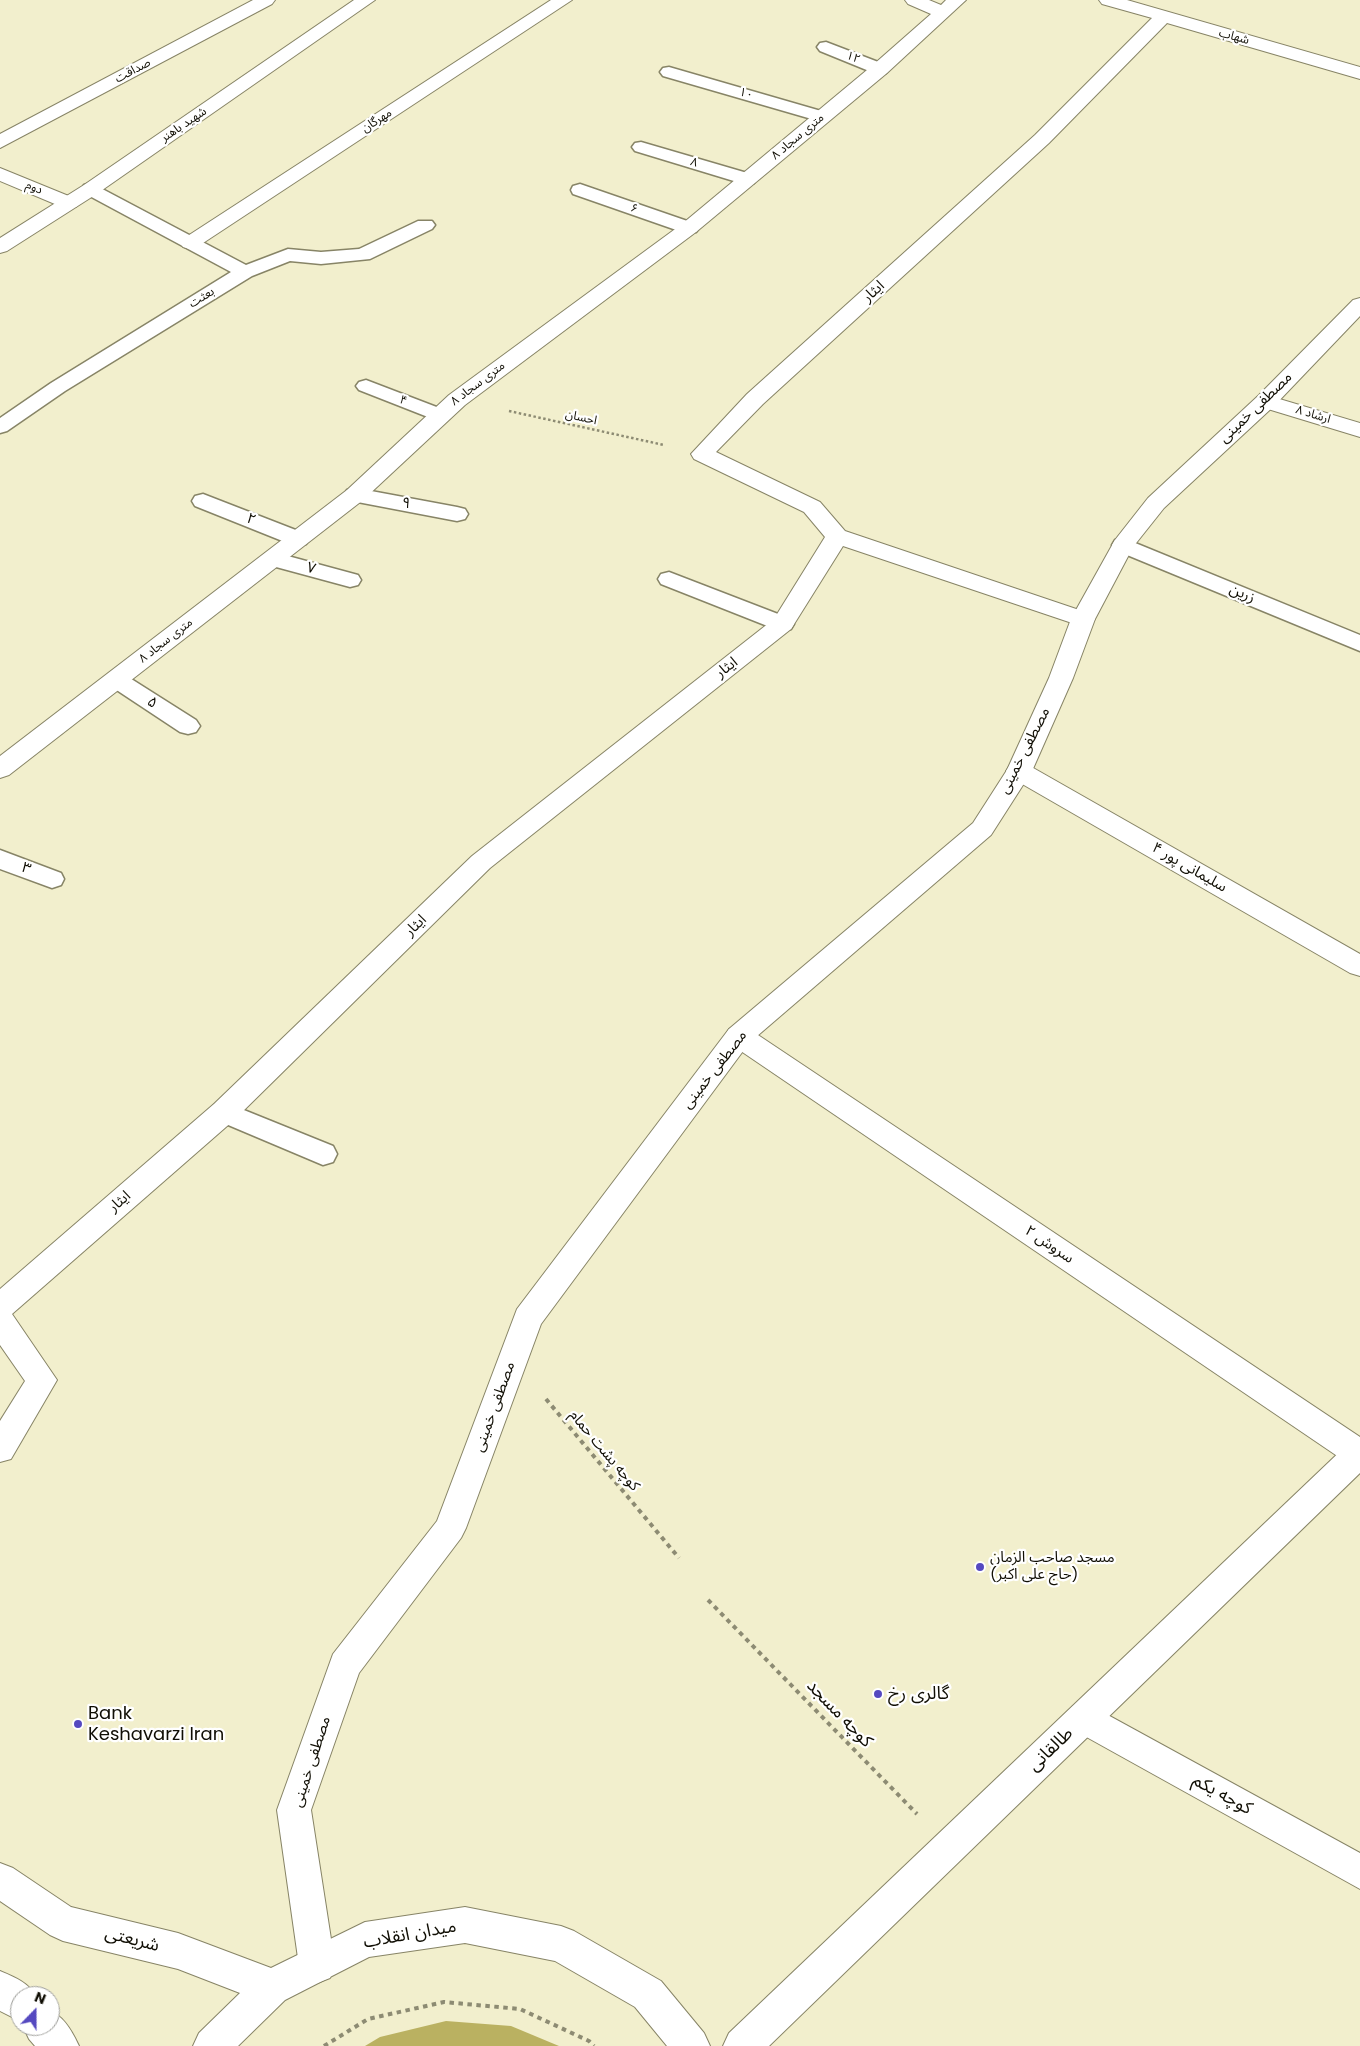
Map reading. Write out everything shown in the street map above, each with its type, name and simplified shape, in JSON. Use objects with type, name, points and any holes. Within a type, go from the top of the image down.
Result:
[{"type":"street","name":"صداقت","points":[[0,142],[266,0]]},
{"type":"street","name":"شهید باهنر","points":[[0,247],[91,189],[366,0]]},
{"type":"street","name":"مهرگان","points":[[190,243],[563,0]]},
{"type":"street","points":[[914,0],[950,6]]},
{"type":"street","name":"شهاب","points":[[1108,0],[1360,73]]},
{"type":"street","name":"۸ متری سجاد","points":[[0,769],[355,494],[457,400],[689,228],[880,69],[950,6]]},
{"type":"street","name":"ایثار","points":[[702,454],[755,399],[1042,140],[1163,17]]},
{"type":"street","name":"دوم","points":[[0,174],[69,203]]},
{"type":"street","name":"مصطفی خمینی","points":[[317,1965],[294,1810],[345,1665],[450,1528],[528,1318],[739,1036],[982,829],[1019,771],[1061,678],[1083,619],[1123,545],[1156,503],[1266,401],[1360,304]]},
{"type":"street","name":"ارشاد ۸","points":[[1266,401],[1360,430]]},
{"type":"street","points":[[702,454],[812,507],[837,536],[1083,619]]},
{"type":"street","name":"ایثار","points":[[0,1307],[224,1112],[481,862],[783,624],[837,536]]},
{"type":"street","name":"سلیمانی پور ۴","points":[[1019,771],[1360,966]]},
{"type":"street","name":"سروش ۲","points":[[739,1036],[1360,1453]]},
{"type":"street","points":[[0,1321],[42,1380],[0,1450]]},
{"type":"street","name":"طالقانی","points":[[742,2046],[1360,1453]]},
{"type":"street","name":"کوچه یکم","points":[[1084,1718],[1360,1872]]},
{"type":"street","name":"شریعتی","points":[[0,1880],[63,1923],[178,1951],[272,1987]]},
{"type":"street","name":"میدان انقلاب","points":[[212,2046],[272,1987],[365,1940],[465,1925],[561,1944],[648,1994],[691,2046]]},
{"type":"street","points":[[51,2036],[60,2046]]},
{"type":"lane","name":"۱۲","points":[[826,47],[880,69]]},
{"type":"lane","name":"۱۰","points":[[669,72],[822,117]]},
{"type":"lane","name":"۸","points":[[641,147],[747,179]]},
{"type":"lane","points":[[91,189],[245,272]]},
{"type":"lane","name":"۶","points":[[580,190],[689,228]]},
{"type":"lane","name":"بعثت","points":[[0,427],[58,387],[245,272],[288,256],[321,258],[363,255],[424,225]]},
{"type":"lane","name":"۴","points":[[366,386],[440,415]]},
{"type":"lane","name":"۹","points":[[355,494],[456,514]]},
{"type":"lane","name":"۲","points":[[203,501],[298,539]]},
{"type":"lane","name":"زرین","points":[[1123,545],[1360,644]]},
{"type":"lane","name":"۷","points":[[273,559],[350,580]]},
{"type":"lane","points":[[669,579],[783,624]]},
{"type":"lane","name":"۵","points":[[116,680],[188,726]]},
{"type":"lane","name":"۳","points":[[0,859],[52,879]]},
{"type":"lane","points":[[224,1112],[323,1154]]},
{"type":"path","name":"احسان","points":[[457,400],[702,454]]},
{"type":"path","name":"کوچه پشت حمام","points":[[513,1360],[679,1558]]},
{"type":"path","name":"کوچه مسجد","points":[[708,1600],[950,1848]]},
{"type":"path","points":[[324,2046],[368,2019],[444,2002],[520,2008],[589,2041],[594,2046]]},
{"type":"shaded area","points":[[446,2021],[511,2026],[559,2046],[365,2046],[380,2037]]},
{"type":"place","name":"مسجد صاحب الزمان (حاج علی اکبر)","points":[[980,1567]]},
{"type":"place","name":"گالری رخ","points":[[878,1694]]},
{"type":"place","name":"Bank Keshavarzi Iran","points":[[78,1724]]}]
